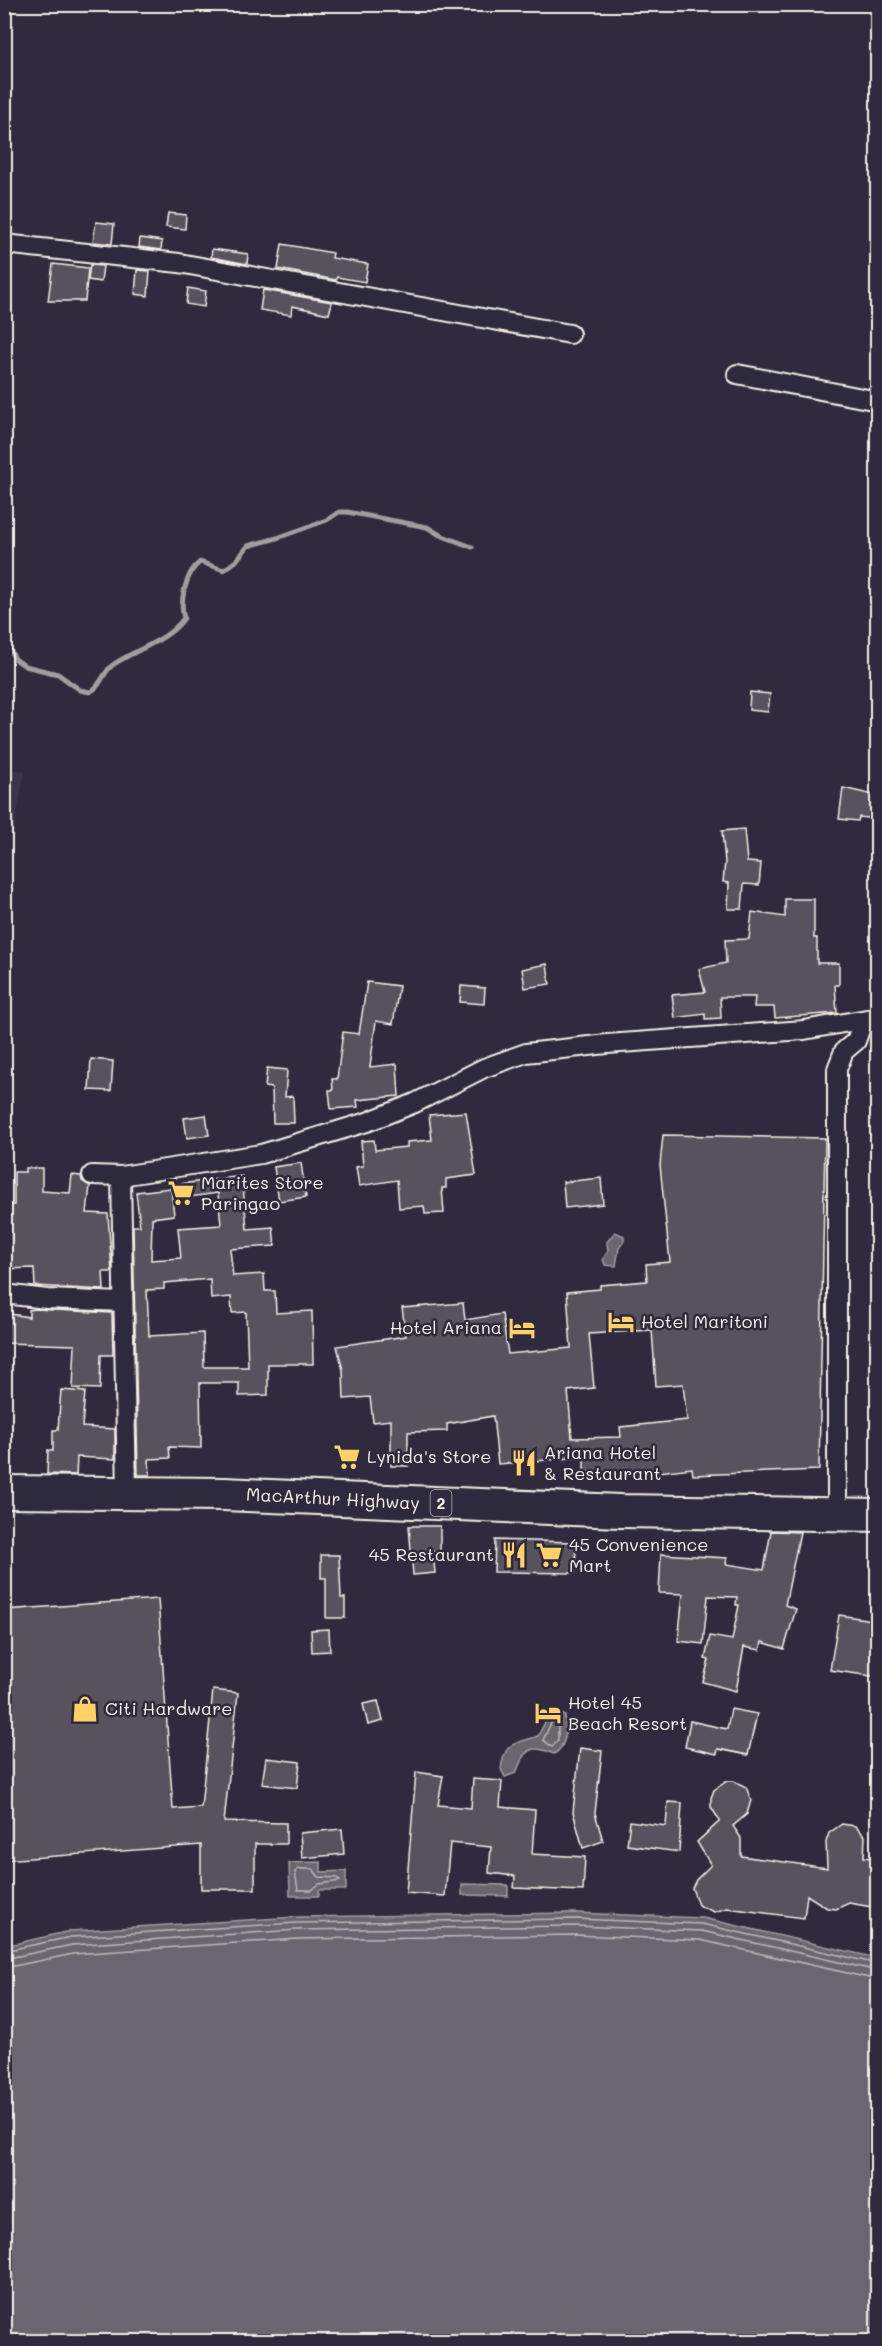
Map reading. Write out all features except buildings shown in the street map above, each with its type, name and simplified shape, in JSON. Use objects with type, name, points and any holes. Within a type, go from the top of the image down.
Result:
[{"type":"highway","name":"MacArthur Highway","points":[[4,1492],[224,1494],[620,1511],[878,1515]]},
{"type":"street","points":[[4,244],[179,263],[570,334]]},
{"type":"street","points":[[737,374],[878,401]]},
{"type":"street","points":[[92,1176],[122,1176],[261,1154],[367,1122],[415,1103],[484,1068],[526,1053],[617,1043],[804,1030],[870,1019]]},
{"type":"street","points":[[837,1515],[837,1068],[844,1051],[856,1041],[870,1019]]},
{"type":"street","points":[[122,1176],[127,1493]]},
{"type":"street","points":[[4,1294],[47,1299],[123,1302]]},
{"type":"shaded area","points":[[5,769],[25,771],[9,858],[5,857]]},
{"type":"water","points":[[615,1232],[624,1236],[624,1241],[619,1248],[616,1266],[605,1265],[603,1259],[608,1251],[607,1242]]},
{"type":"water","points":[[558,1712],[565,1716],[566,1727],[564,1742],[558,1751],[554,1754],[533,1749],[525,1754],[516,1773],[505,1777],[501,1769],[505,1752],[518,1742],[538,1736],[548,1716]]},
{"type":"water","points":[[321,1862],[321,1872],[346,1871],[346,1890],[319,1890],[319,1896],[290,1896],[289,1863]]},
{"type":"water","points":[[462,1884],[508,1885],[508,1896],[462,1895]]},
{"type":"water","points":[[575,1913],[703,1918],[877,1958],[877,2341],[5,2341],[5,1946],[70,1931],[297,1917]]},
{"type":"waterway","points":[[4,640],[15,659],[25,666],[58,674],[80,690],[90,692],[114,664],[161,639],[184,618],[182,604],[187,580],[200,562],[224,570],[236,561],[248,546],[327,520],[339,512],[427,527],[440,535],[472,547]]},
{"type":"place","name":"Marites Store Paringao","points":[[181,1193]]},
{"type":"place","name":"Hotel Maritoni","points":[[621,1322]]},
{"type":"place","name":"Hotel Ariana","points":[[522,1328]]},
{"type":"place","name":"Lynida's Store","points":[[347,1457]]},
{"type":"place","name":"Ariana Hotel & Restaurant","points":[[524,1463]]},
{"type":"place","name":"45 Restaurant","points":[[514,1555]]},
{"type":"place","name":"45 Convenience Mart","points":[[549,1555]]},
{"type":"place","name":"Citi Hardware","points":[[85,1709]]},
{"type":"place","name":"Hotel 45 Beach Resort","points":[[548,1713]]}]
